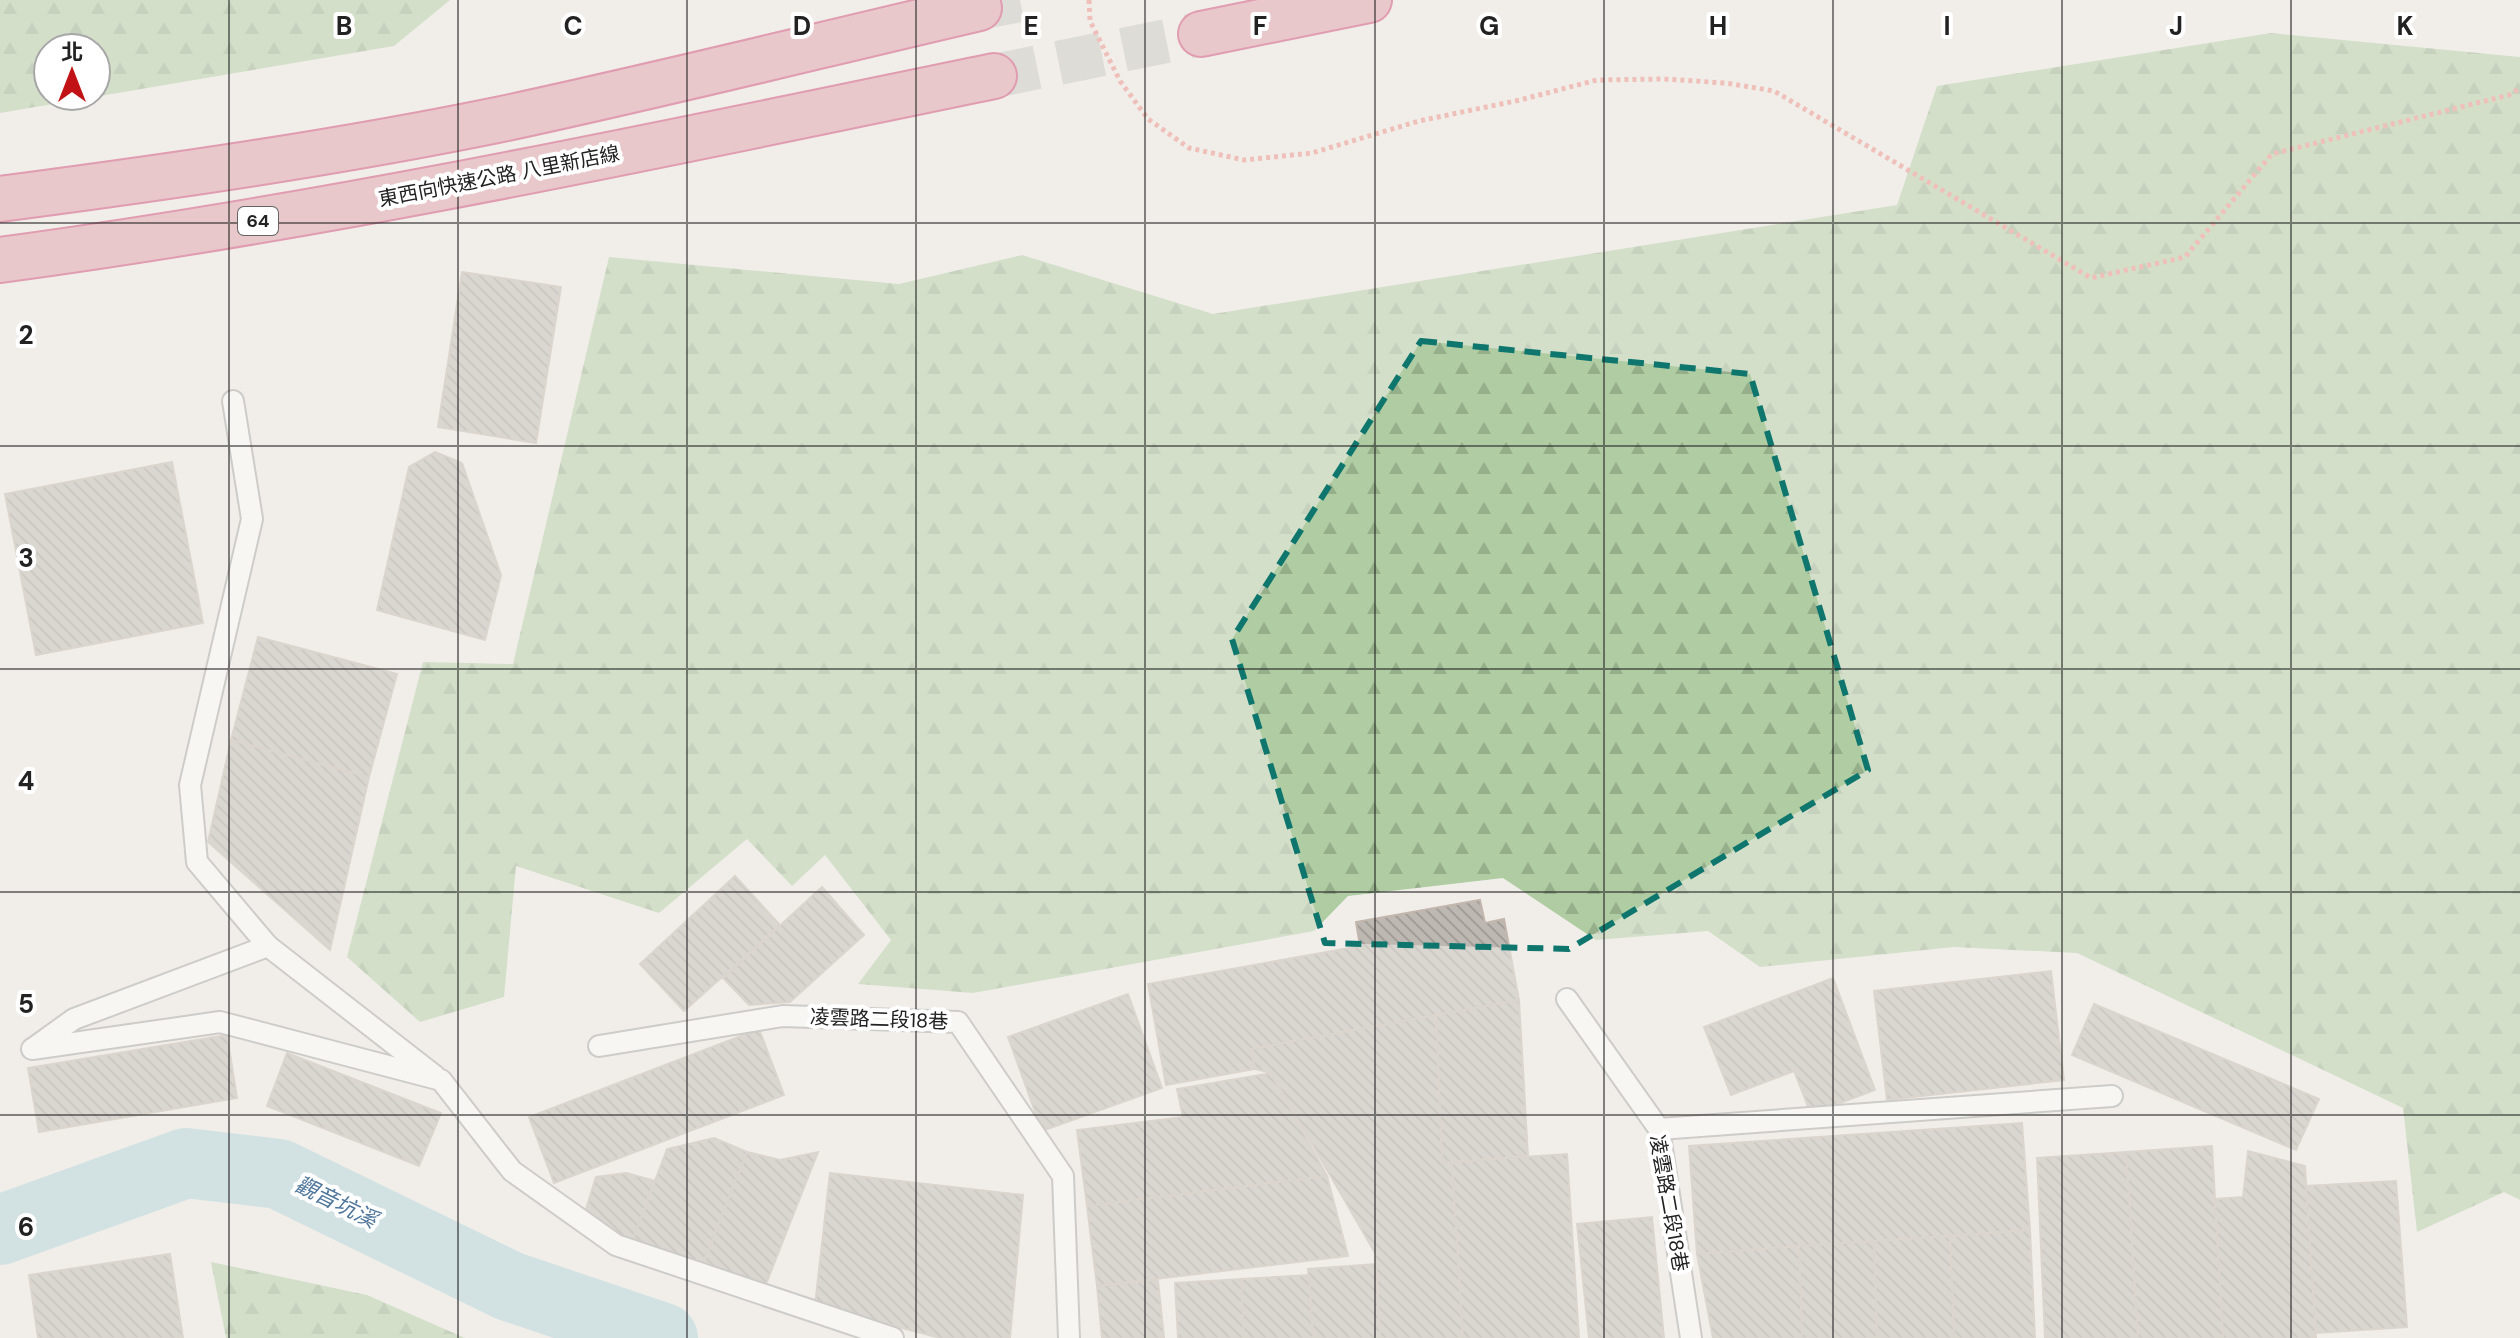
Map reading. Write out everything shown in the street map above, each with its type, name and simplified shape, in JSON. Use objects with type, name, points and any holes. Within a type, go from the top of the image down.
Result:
[{"type":"highway","points":[[1201,34],[1369,0]]},
{"type":"highway","points":[[0,199],[301,156],[502,119],[979,8]]},
{"type":"highway","name":"東西向快速公路 八里新店線","points":[[0,260],[143,241],[515,174],[994,76]]},
{"type":"lane","points":[[233,401],[252,519],[190,785],[197,862],[268,946],[441,1080],[512,1171],[616,1245],[893,1338]]},
{"type":"lane","points":[[268,946],[74,1019],[32,1049],[220,1022],[441,1080]]},
{"type":"lane","name":"凌雲路二段18巷","points":[[1567,999],[1659,1129],[1691,1338]]},
{"type":"lane","name":"凌雲路二段18巷","points":[[599,1046],[783,1016],[958,1022],[1063,1176],[1069,1338]]},
{"type":"lane","points":[[1659,1129],[2112,1096]]},
{"type":"path","points":[[1089,0],[1090,21],[1120,81],[1148,119],[1189,148],[1244,160],[1312,153],[1419,121],[1597,80],[1663,79],[1726,83],[1774,91],[2091,278],[2185,257],[2272,154],[2509,95],[2520,88]]},
{"type":"highlighted area","points":[[1421,341],[1750,374],[1868,770],[1569,949],[1325,943],[1232,639]]},
{"type":"green space","points":[[0,0],[450,0],[394,46],[112,94],[112,32],[32,32],[32,108],[0,113]]},
{"type":"green space","points":[[2271,33],[2520,57],[2520,1200],[2504,1192],[2417,1232],[2403,1108],[2077,953],[1954,947],[1760,967],[1708,931],[1596,940],[1503,878],[1348,896],[1314,931],[973,993],[858,984],[891,940],[825,855],[792,886],[747,839],[659,913],[516,866],[504,997],[420,1022],[347,957],[423,662],[513,664],[609,257],[899,284],[1022,255],[1213,314],[1897,205],[1937,86]]},
{"type":"green space","points":[[211,1262],[367,1295],[465,1338],[226,1338]]},
{"type":"building","points":[[462,272],[561,287],[536,443],[438,427]]},
{"type":"building","points":[[435,452],[462,463],[501,575],[485,640],[377,610],[409,467]]},
{"type":"building","points":[[172,462],[203,623],[36,655],[5,494]]},
{"type":"building","points":[[258,637],[397,674],[369,777],[231,740]]},
{"type":"building","points":[[231,740],[369,777],[330,950],[208,842]]},
{"type":"building","points":[[735,876],[780,925],[684,1011],[640,964]]},
{"type":"building","points":[[822,887],[864,935],[790,1002],[749,1005],[723,978]]},
{"type":"building","points":[[1480,900],[1485,923],[1504,919],[1519,1000],[1251,1049],[1255,1069],[1166,1085],[1148,984],[1360,946],[1356,922]]},
{"type":"building","points":[[2051,971],[2064,1080],[1887,1100],[1874,991]]},
{"type":"building","points":[[1833,978],[1875,1090],[1811,1114],[1794,1071],[1731,1095],[1704,1027]]},
{"type":"building","points":[[1128,994],[1162,1088],[1042,1131],[1008,1037]]},
{"type":"building","points":[[1519,1000],[1528,1156],[1442,1163],[1436,1015]]},
{"type":"building","points":[[2094,1004],[2319,1099],[2296,1150],[2072,1055]]},
{"type":"building","points":[[1436,1015],[1442,1163],[1452,1162],[1463,1338],[1380,1338],[1375,1253],[1271,1073],[1255,1069],[1251,1049]]},
{"type":"building","points":[[759,1029],[784,1095],[554,1183],[529,1117]]},
{"type":"building","points":[[227,1035],[237,1098],[39,1132],[28,1068]]},
{"type":"building","points":[[287,1053],[441,1113],[419,1166],[267,1106]]},
{"type":"building","points":[[1271,1073],[1327,1176],[1087,1206],[1077,1130],[1183,1117],[1177,1089]]},
{"type":"building","points":[[2022,1123],[2030,1230],[1697,1254],[1689,1146]]},
{"type":"building","points":[[714,1138],[747,1152],[703,1264],[633,1239],[667,1149]]},
{"type":"building","points":[[2212,1146],[2223,1338],[2138,1338],[2126,1152]]},
{"type":"building","points":[[2248,1151],[2305,1166],[2316,1338],[2223,1338],[2215,1199],[2243,1197]]},
{"type":"building","points":[[747,1152],[780,1160],[818,1152],[766,1284],[703,1264]]},
{"type":"building","points":[[2126,1152],[2138,1338],[2045,1338],[2037,1158]]},
{"type":"building","points":[[1567,1154],[1579,1338],[1463,1338],[1452,1162]]},
{"type":"building","points":[[626,1173],[655,1181],[633,1239],[613,1232],[585,1212],[596,1177]]},
{"type":"building","points":[[830,1173],[1023,1195],[1010,1338],[940,1338],[815,1305]]},
{"type":"building","points":[[1327,1176],[1348,1256],[1097,1286],[1087,1206]]},
{"type":"building","points":[[2396,1181],[2407,1327],[2316,1333],[2306,1186]]},
{"type":"building","points":[[1652,1217],[1664,1338],[1589,1338],[1577,1224]]},
{"type":"building","points":[[2030,1230],[2035,1338],[1954,1338],[1950,1236]]},
{"type":"building","points":[[1950,1236],[1954,1338],[1877,1338],[1874,1241]]},
{"type":"building","points":[[1874,1241],[1877,1338],[1802,1338],[1799,1246]]},
{"type":"building","points":[[1799,1246],[1802,1338],[1713,1338],[1697,1254]]},
{"type":"building","points":[[170,1254],[183,1338],[38,1338],[29,1275]]},
{"type":"building","points":[[1376,1264],[1380,1338],[1313,1338],[1308,1269]]},
{"type":"building","points":[[1309,1275],[1313,1338],[1244,1338],[1241,1279]]},
{"type":"building","points":[[1241,1279],[1244,1338],[1178,1338],[1175,1283]]},
{"type":"building","points":[[1158,1280],[1164,1338],[1102,1338],[1097,1286]]},
{"type":"waterway","name":"觀音坑溪","points":[[0,1230],[186,1163],[279,1174],[509,1286],[663,1338]]},
{"type":"tunnel","points":[[979,8],[1020,0]]},
{"type":"tunnel","points":[[994,76],[1201,34]]}]
